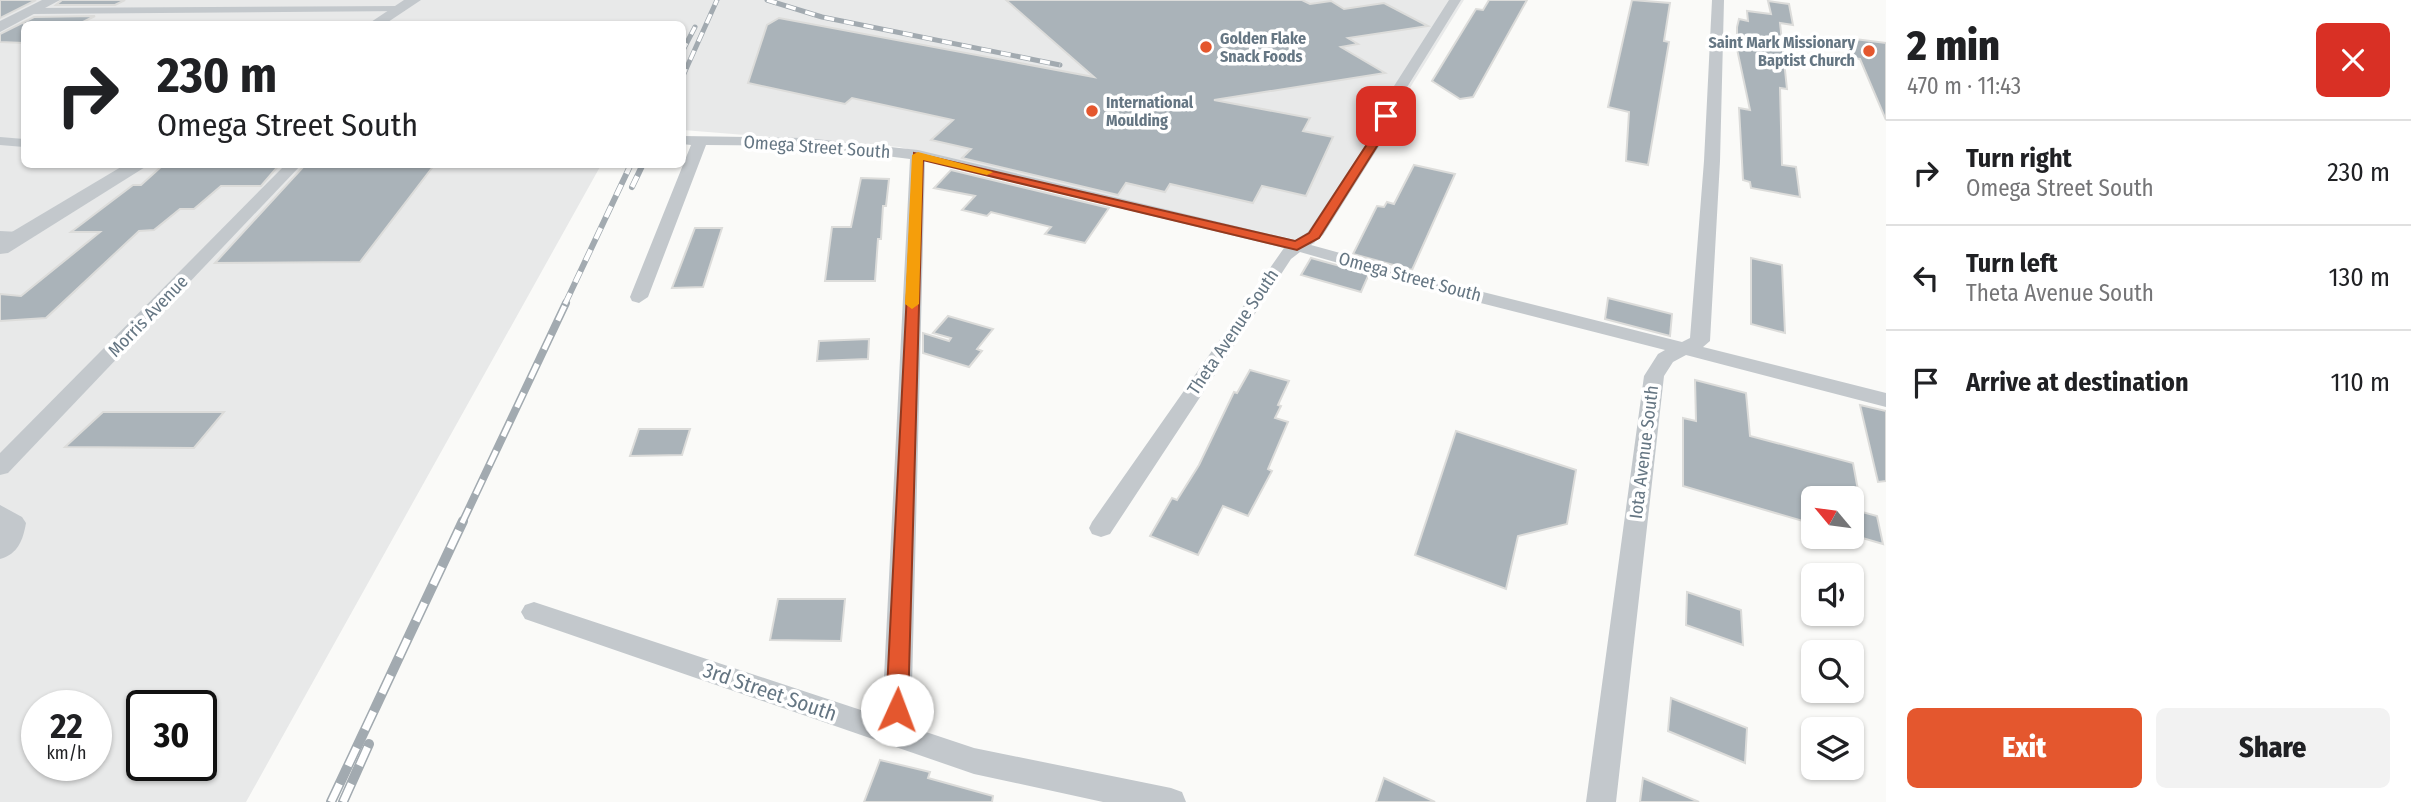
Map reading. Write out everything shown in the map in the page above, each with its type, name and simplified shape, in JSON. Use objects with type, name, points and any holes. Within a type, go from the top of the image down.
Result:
[{"type":"street","points":[[0,27],[53,0]]},
{"type":"street","points":[[380,21],[414,0]]},
{"type":"street","name":"Theta Avenue South","points":[[1101,528],[1285,254],[1314,235],[1372,146],[1394,97],[1455,0]]},
{"type":"street","name":"Iota Avenue South","points":[[1601,802],[1654,376],[1665,358],[1700,341],[1712,161],[1718,0]]},
{"type":"street","points":[[32,11],[401,9]]},
{"type":"street","name":"Omega Street South","points":[[691,140],[806,142],[918,155],[1297,246],[1464,293],[1886,400]]},
{"type":"street","points":[[0,141],[21,143]]},
{"type":"street","points":[[896,734],[918,155]]},
{"type":"street","points":[[0,248],[9,236],[134,168]]},
{"type":"street","name":"Morris Avenue","points":[[0,467],[291,168]]},
{"type":"street","points":[[639,297],[682,168]]},
{"type":"street","points":[[0,514],[14,523],[11,539],[0,550]]},
{"type":"street","name":"3rd Street South","points":[[534,612],[974,761],[1171,802]]},
{"type":"shaded area","points":[[0,0],[1464,0],[1314,244],[899,147],[686,130],[686,21],[21,21],[21,168],[599,168],[246,802],[0,802]]},
{"type":"building","points":[[0,0],[36,0],[0,18]]},
{"type":"building","points":[[62,0],[125,0],[115,5],[56,5]]},
{"type":"building","name":"International Moulding","points":[[1006,0],[1302,0],[1310,4],[1331,1],[1344,9],[1384,3],[1428,26],[1348,38],[1358,44],[1341,47],[1385,73],[1214,100],[1310,118],[1303,131],[1333,137],[1306,196],[1262,186],[1253,203],[1170,184],[1165,192],[1126,183],[1118,195],[962,158],[971,149],[931,140],[953,120],[852,98],[845,104],[748,83],[767,25],[779,18],[1094,77]]},
{"type":"building","points":[[1489,0],[1527,0],[1473,97],[1460,99],[1432,81],[1476,9],[1483,10]]},
{"type":"building","points":[[1632,0],[1670,3],[1664,41],[1669,42],[1648,165],[1626,161],[1629,112],[1608,107]]},
{"type":"building","points":[[1768,1],[1789,4],[1793,25],[1780,23],[1787,89],[1780,88],[1782,165],[1796,167],[1800,197],[1751,188],[1750,182],[1743,180],[1739,108],[1750,110],[1737,49],[1737,27],[1739,19],[1748,21],[1747,11],[1771,14]]},
{"type":"building","points":[[95,16],[85,21],[26,21],[34,17]]},
{"type":"building","points":[[21,24],[21,43],[0,42],[0,34]]},
{"type":"building","points":[[1847,38],[1886,43],[1886,120],[1860,59],[1853,58]]},
{"type":"building","points":[[1414,165],[1455,174],[1412,270],[1353,254],[1377,206],[1384,207],[1387,202],[1394,204]]},
{"type":"building","points":[[160,168],[277,168],[261,186],[221,186],[194,209],[180,209],[154,230],[139,231],[46,318],[0,321],[0,294],[21,296],[100,232],[71,232],[133,185],[141,185]]},
{"type":"building","points":[[302,168],[432,168],[360,262],[215,263]]},
{"type":"building","points":[[951,170],[1109,208],[1085,243],[1045,234],[1051,227],[991,212],[987,216],[962,210],[975,196],[934,188]]},
{"type":"building","points":[[861,178],[889,179],[886,206],[883,206],[881,239],[878,239],[875,281],[825,281],[832,227],[851,227]]},
{"type":"building","points":[[695,228],[722,228],[703,287],[672,288]]},
{"type":"building","points":[[1311,258],[1369,274],[1361,292],[1301,275]]},
{"type":"building","points":[[1751,258],[1782,265],[1785,333],[1751,324]]},
{"type":"building","points":[[1608,298],[1672,314],[1670,336],[1605,319]]},
{"type":"building","points":[[948,316],[993,329],[977,349],[982,351],[969,367],[923,353],[923,333],[949,341],[951,338],[933,333]]},
{"type":"building","points":[[869,339],[868,359],[817,361],[819,341]]},
{"type":"building","points":[[1250,370],[1289,381],[1275,418],[1288,422],[1268,469],[1272,471],[1248,516],[1223,506],[1198,555],[1150,536],[1172,498],[1177,500],[1199,465],[1234,392],[1237,393]]},
{"type":"building","points":[[1695,380],[1746,393],[1750,436],[1853,463],[1857,486],[1801,486],[1801,520],[1683,486],[1683,418],[1696,421]]},
{"type":"building","points":[[1860,405],[1886,411],[1886,481],[1878,482]]},
{"type":"building","points":[[103,412],[224,412],[194,448],[65,447]]},
{"type":"building","points":[[639,429],[690,429],[682,455],[630,456]]},
{"type":"building","points":[[1456,431],[1576,470],[1567,524],[1518,536],[1506,589],[1415,555]]},
{"type":"building","points":[[1864,513],[1877,516],[1883,544],[1864,538]]},
{"type":"building","points":[[1687,592],[1741,610],[1743,645],[1686,625]]},
{"type":"building","points":[[778,599],[845,599],[841,641],[770,640]]},
{"type":"building","points":[[1671,698],[1747,728],[1745,763],[1668,731]]},
{"type":"building","points":[[880,760],[930,772],[928,778],[993,796],[992,802],[864,802]]},
{"type":"building","points":[[1384,778],[1435,802],[1376,802]]},
{"type":"building","points":[[1643,778],[1699,802],[1640,802]]},
{"type":"railway","points":[[686,69],[717,0]]},
{"type":"railway","points":[[767,0],[822,17],[1060,65]]},
{"type":"railway","points":[[686,44],[695,27]]},
{"type":"railway","points":[[565,304],[629,168]]},
{"type":"railway","points":[[632,187],[641,168]]},
{"type":"railway","points":[[462,523],[566,303]]},
{"type":"railway","points":[[331,802],[463,521]]},
{"type":"railway","points":[[343,802],[369,744]]},
{"type":"slow traffic","points":[[912,304],[918,155],[987,172]]},
{"type":"place","name":"Golden Flake Snack Foods","points":[[1206,47]]},
{"type":"place","name":"Saint Mark Missionary Baptist Church","points":[[1869,51]]},
{"type":"place","name":"International Moulding","points":[[1092,111]]},
{"type":"route","points":[[897,710],[918,155],[1297,246],[1314,235],[1379,135],[1386,116]]}]
